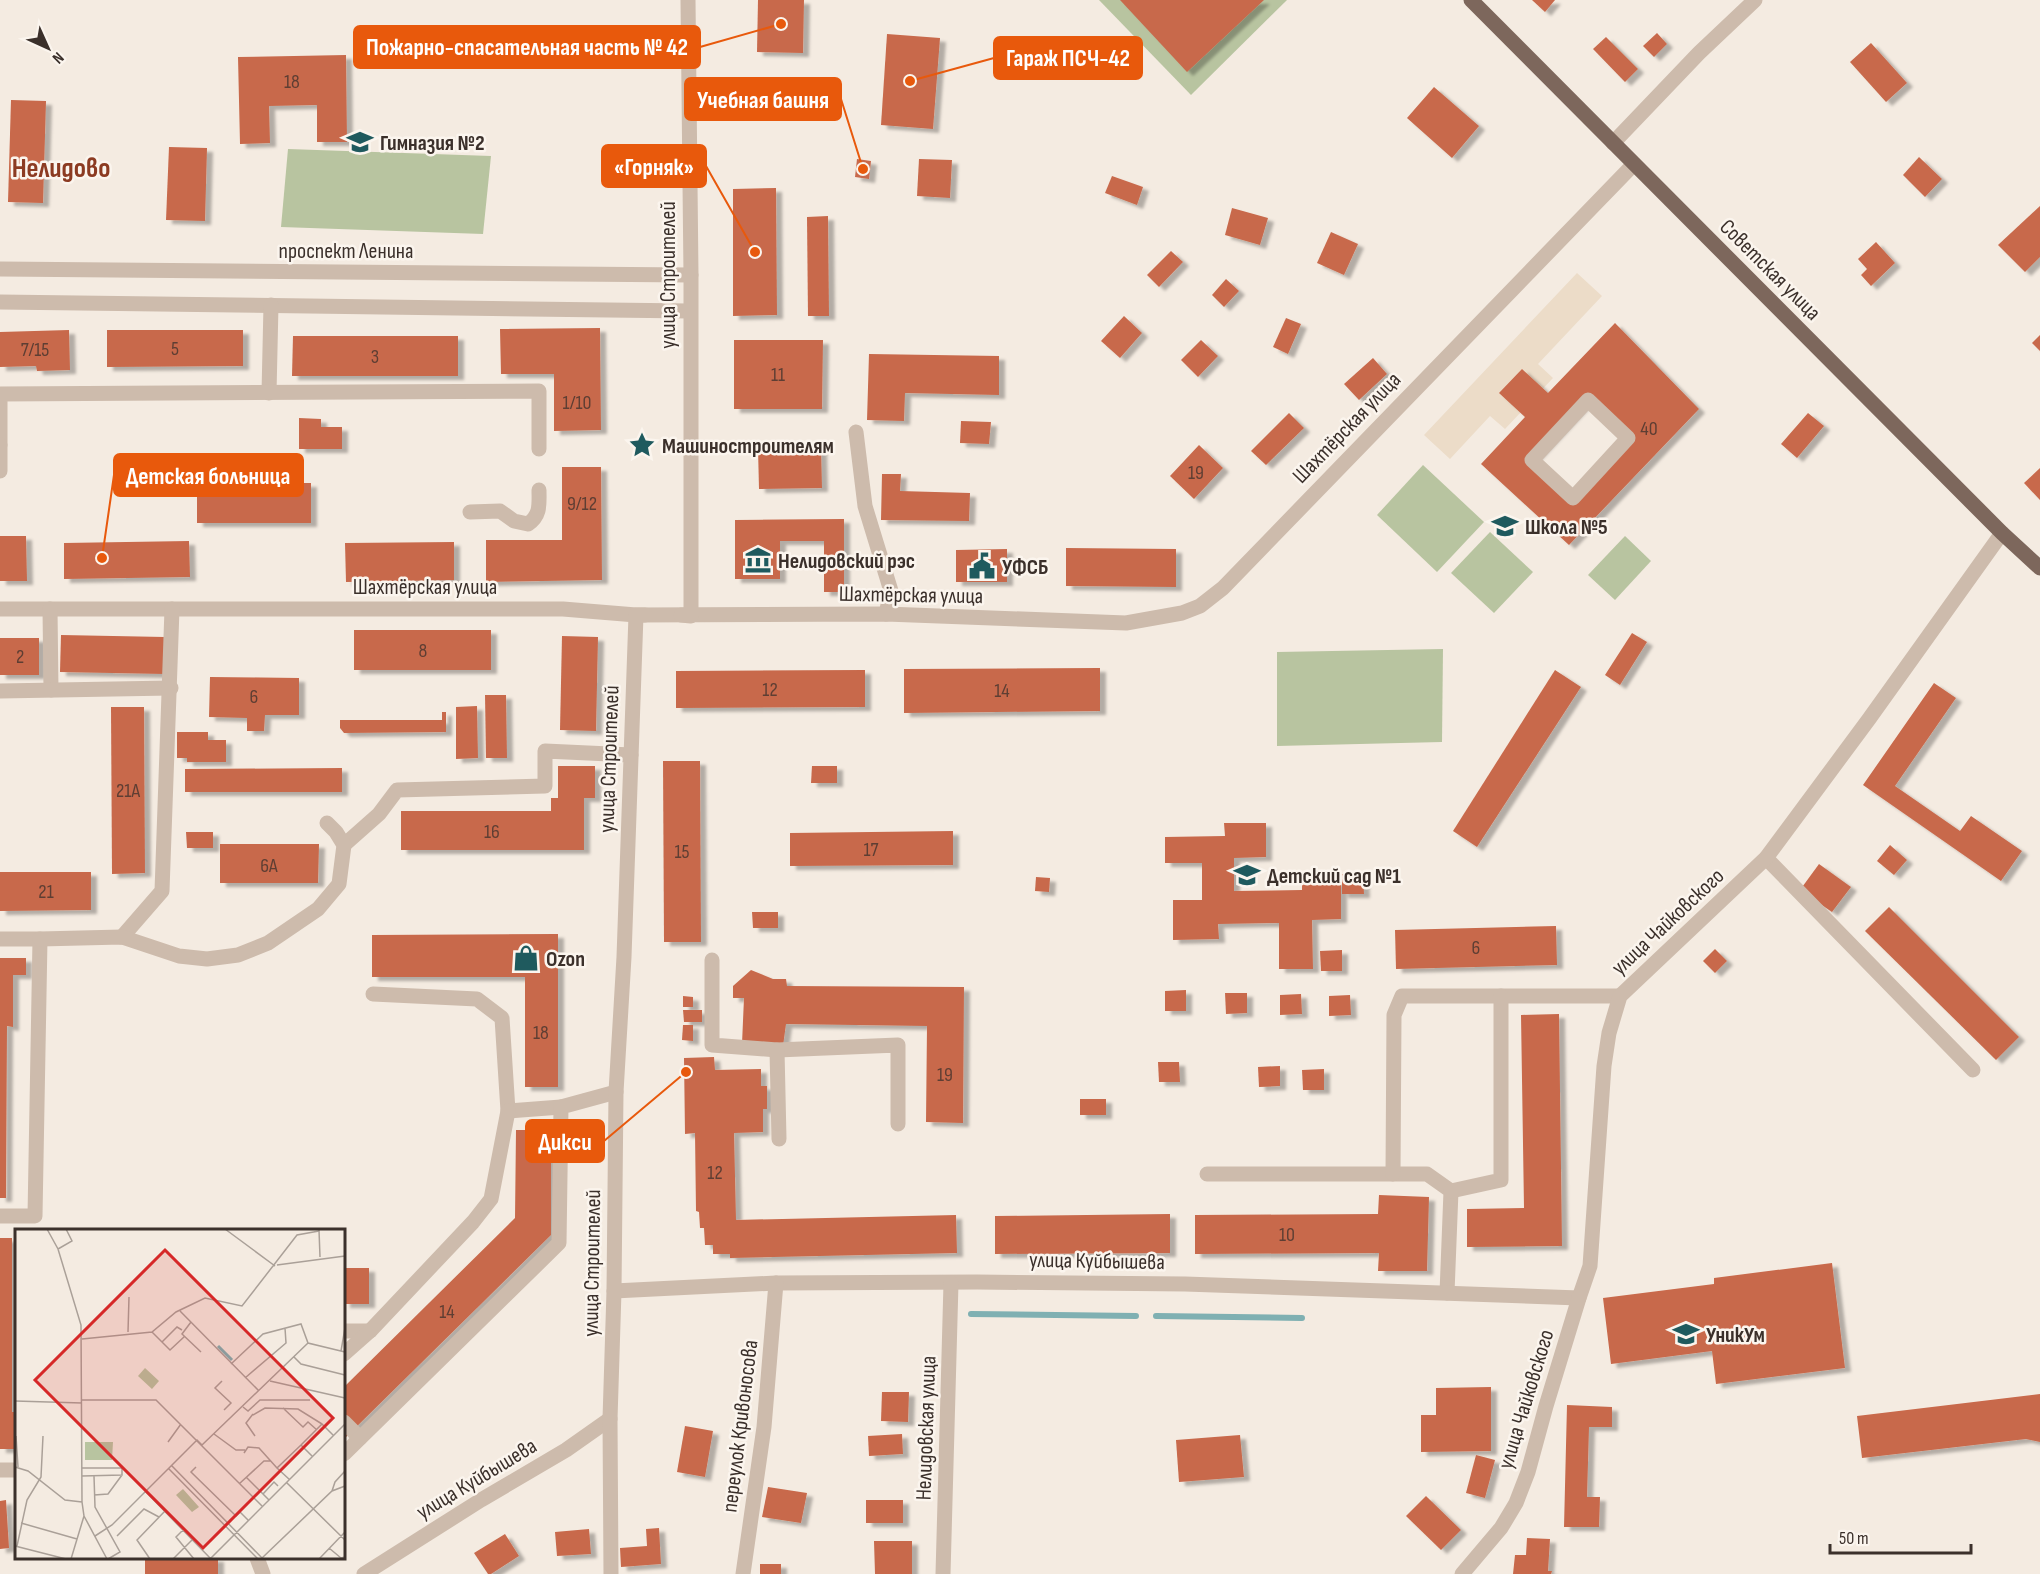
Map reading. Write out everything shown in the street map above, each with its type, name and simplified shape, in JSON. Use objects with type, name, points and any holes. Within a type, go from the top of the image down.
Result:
[{"type":"main road","name":"Советская улица","points":[[1471,0],[2002,533],[2040,568]]},
{"type":"street","name":"улица Строителей","points":[[688,0],[691,616]]},
{"type":"street","points":[[1613,143],[1699,53],[1755,0]]},
{"type":"street","name":"Шахтёрская улица","points":[[691,616],[886,615],[1126,623],[1182,613],[1200,606],[1222,588],[1634,164]]},
{"type":"street","name":"проспект Ленина","points":[[0,269],[691,275]]},
{"type":"street","points":[[0,302],[689,311]]},
{"type":"street","points":[[270,393],[271,306]]},
{"type":"street","points":[[0,471],[0,394],[538,391],[539,449]]},
{"type":"street","points":[[1588,400],[1628,438],[1573,498],[1532,460],[1588,400]]},
{"type":"street","points":[[856,432],[865,506],[891,591],[886,615]]},
{"type":"street","points":[[470,512],[500,511],[514,522],[528,524],[539,512],[539,490]]},
{"type":"street","name":"улица Чайковского","points":[[1462,1574],[1501,1528],[1516,1503],[1528,1472],[1590,1266],[1604,1066],[1609,1033],[1620,996],[1766,858],[2002,533]]},
{"type":"street","name":"Шахтёрская улица","points":[[0,609],[563,609],[636,615]]},
{"type":"street","points":[[50,609],[51,690]]},
{"type":"street","points":[[122,938],[162,891],[171,688],[172,609]]},
{"type":"street","name":"улица Строителей","points":[[611,1574],[610,1419],[616,1092],[624,957],[636,615]]},
{"type":"street","points":[[636,615],[691,616]]},
{"type":"street","points":[[0,691],[171,688]]},
{"type":"street","points":[[344,845],[379,814],[397,790],[545,786],[545,751],[631,755]]},
{"type":"street","points":[[0,939],[122,938],[179,956],[207,958],[238,955],[268,943],[318,909],[339,884],[344,845],[327,823]]},
{"type":"street","points":[[1766,858],[1973,1070]]},
{"type":"street","points":[[0,1216],[35,1223],[40,939]]},
{"type":"street","points":[[712,960],[712,1045],[777,1050],[898,1046],[898,1124]]},
{"type":"street","points":[[345,1353],[370,1331],[473,1222],[491,1199],[508,1111],[502,1018],[477,999],[373,994]]},
{"type":"street","points":[[1393,1174],[1394,1014],[1402,996],[1620,996]]},
{"type":"street","points":[[1207,1174],[1426,1174],[1451,1191],[1501,1180],[1502,996]]},
{"type":"street","points":[[777,1050],[779,1139]]},
{"type":"street","points":[[508,1111],[561,1107],[616,1092]]},
{"type":"street","points":[[345,1453],[559,1243],[561,1107]]},
{"type":"street","points":[[1447,1293],[1451,1191]]},
{"type":"street","name":"улица Куйбышева","points":[[614,1291],[776,1283],[951,1282],[1185,1284],[1579,1298]]},
{"type":"street","name":"Нелидовская улица","points":[[943,1574],[951,1282]]},
{"type":"street","name":"переулок Кривоносова","points":[[743,1574],[764,1427],[776,1283]]},
{"type":"street","points":[[345,1331],[370,1331]]},
{"type":"street","name":"улица Куйбышева","points":[[364,1574],[481,1500],[566,1450],[610,1419]]},
{"type":"street","points":[[345,1423],[360,1438]]},
{"type":"street","points":[[258,1559],[263,1574]]},
{"type":"green space","points":[[1099,0],[1287,0],[1191,95]]},
{"type":"green space","points":[[288,149],[491,156],[483,234],[281,227]]},
{"type":"green space","points":[[1423,465],[1484,522],[1437,572],[1377,515]]},
{"type":"green space","points":[[1490,532],[1533,572],[1494,613],[1451,573]]},
{"type":"green space","points":[[1625,536],[1651,561],[1615,600],[1588,575]]},
{"type":"green space","points":[[1443,649],[1442,742],[1277,746],[1277,652]]},
{"type":"shaded area","points":[[1577,273],[1602,296],[1538,364],[1553,378],[1505,429],[1490,416],[1450,459],[1424,435]]},
{"type":"building","points":[[758,0],[804,0],[803,53],[757,52]]},
{"type":"building","points":[[1120,0],[1264,0],[1187,72]]},
{"type":"building","points":[[1532,0],[1555,0],[1545,12]]},
{"type":"building","points":[[1657,33],[1667,44],[1654,57],[1643,46]]},
{"type":"building","points":[[887,34],[940,38],[933,129],[881,125]]},
{"type":"building","points":[[1606,37],[1638,69],[1625,82],[1593,49]]},
{"type":"building","points":[[1871,43],[1907,83],[1886,102],[1850,62]]},
{"type":"building","points":[[346,55],[347,142],[317,142],[317,105],[269,106],[270,143],[240,144],[238,57]]},
{"type":"building","points":[[1434,87],[1479,126],[1452,158],[1407,118]]},
{"type":"building","points":[[11,100],[46,101],[43,203],[8,202]]},
{"type":"building","points":[[169,147],[207,148],[205,221],[166,220]]},
{"type":"building","points":[[1919,157],[1942,179],[1925,197],[1903,175]]},
{"type":"building","points":[[857,159],[871,161],[869,179],[855,177]]},
{"type":"building","points":[[919,159],[952,160],[950,198],[917,196]]},
{"type":"building","points":[[1112,176],[1143,187],[1137,205],[1105,193]]},
{"type":"building","points":[[776,188],[777,315],[733,316],[733,189]]},
{"type":"building","points":[[2040,206],[2040,257],[2025,272],[1998,245]]},
{"type":"building","points":[[1232,208],[1268,218],[1260,245],[1225,235]]},
{"type":"building","points":[[828,216],[829,316],[808,316],[807,217]]},
{"type":"building","points":[[1331,232],[1358,244],[1344,275],[1317,263]]},
{"type":"building","points":[[1876,242],[1895,263],[1871,286],[1861,275],[1867,269],[1858,259]]},
{"type":"building","points":[[1171,251],[1183,262],[1159,287],[1147,275]]},
{"type":"building","points":[[1226,279],[1239,291],[1224,307],[1212,295]]},
{"type":"building","points":[[1124,316],[1142,333],[1120,358],[1101,341]]},
{"type":"building","points":[[1286,318],[1301,324],[1288,354],[1273,347]]},
{"type":"building","points":[[1615,323],[1699,409],[1569,545],[1481,464],[1525,417],[1499,393],[1522,369],[1548,393]],"holes":[[[1588,400],[1628,438],[1573,498],[1532,460]]]},
{"type":"building","points":[[600,328],[601,430],[554,431],[554,374],[501,374],[500,329]]},
{"type":"building","points":[[69,330],[70,370],[37,371],[36,366],[0,367],[0,332]]},
{"type":"building","points":[[107,330],[243,330],[243,366],[107,367]]},
{"type":"building","points":[[2040,335],[2040,351],[2032,343]]},
{"type":"building","points":[[293,336],[458,336],[458,376],[292,376]]},
{"type":"building","points":[[734,340],[823,340],[822,409],[734,409]]},
{"type":"building","points":[[1201,340],[1218,356],[1198,377],[1181,360]]},
{"type":"building","points":[[869,354],[999,356],[999,395],[905,393],[904,421],[867,420]]},
{"type":"building","points":[[1373,358],[1387,374],[1359,400],[1344,384]]},
{"type":"building","points":[[1289,413],[1304,428],[1266,465],[1251,451]]},
{"type":"building","points":[[1808,413],[1824,426],[1797,458],[1781,444]]},
{"type":"building","points":[[299,418],[321,419],[321,427],[342,427],[342,449],[299,449]]},
{"type":"building","points":[[961,421],[991,422],[989,444],[960,443]]},
{"type":"building","points":[[1199,445],[1223,468],[1194,499],[1170,476]]},
{"type":"building","points":[[821,447],[822,488],[759,489],[758,448]]},
{"type":"building","points":[[562,467],[601,467],[602,580],[486,582],[486,540],[562,540]]},
{"type":"building","points":[[2040,468],[2040,500],[2024,483]]},
{"type":"building","points":[[882,474],[901,474],[900,491],[970,493],[969,521],[881,520]]},
{"type":"building","points":[[197,483],[311,483],[311,523],[197,523]]},
{"type":"building","points":[[844,519],[844,592],[824,592],[824,541],[780,541],[780,579],[735,579],[735,520]]},
{"type":"building","points":[[0,536],[26,536],[27,581],[0,581]]},
{"type":"building","points":[[189,541],[190,577],[64,579],[64,543]]},
{"type":"building","points":[[454,542],[454,580],[346,582],[345,543]]},
{"type":"building","points":[[1066,548],[1176,549],[1176,587],[1066,586]]},
{"type":"building","points":[[1007,549],[1007,582],[956,582],[956,550]]},
{"type":"building","points":[[354,630],[491,630],[491,670],[354,670]]},
{"type":"building","points":[[1632,633],[1647,642],[1620,685],[1605,675]]},
{"type":"building","points":[[61,635],[165,637],[165,674],[60,672]]},
{"type":"building","points":[[562,636],[598,637],[596,731],[560,730]]},
{"type":"building","points":[[0,638],[39,638],[39,675],[0,675]]},
{"type":"building","points":[[1100,668],[1100,711],[904,713],[904,669]]},
{"type":"building","points":[[865,670],[865,707],[676,708],[676,671]]},
{"type":"building","points":[[1555,670],[1581,687],[1477,847],[1453,831]]},
{"type":"building","points":[[210,677],[299,678],[299,715],[265,715],[264,731],[247,731],[247,718],[209,717]]},
{"type":"building","points":[[1934,683],[1956,698],[1895,786],[1960,831],[1971,816],[2022,851],[2001,881],[1863,785]]},
{"type":"building","points":[[485,695],[506,695],[507,758],[486,758]]},
{"type":"building","points":[[477,706],[478,758],[456,759],[456,707]]},
{"type":"building","points":[[111,707],[144,707],[145,873],[112,874]]},
{"type":"building","points":[[442,712],[446,712],[446,732],[344,733],[340,728],[340,720],[442,720]]},
{"type":"building","points":[[177,732],[208,732],[208,740],[226,740],[226,762],[187,762],[187,758],[177,758]]},
{"type":"building","points":[[663,761],[700,761],[701,942],[664,942]]},
{"type":"building","points":[[558,766],[595,766],[595,798],[584,798],[584,850],[401,850],[401,811],[551,811],[551,798],[558,798]]},
{"type":"building","points":[[812,766],[837,766],[837,783],[811,783]]},
{"type":"building","points":[[342,768],[342,792],[185,792],[185,769]]},
{"type":"building","points":[[1224,823],[1266,823],[1266,857],[1234,858],[1234,891],[1302,890],[1302,881],[1341,881],[1341,919],[1312,920],[1313,969],[1279,969],[1279,923],[1218,924],[1219,939],[1173,940],[1173,900],[1202,900],[1202,863],[1165,863],[1165,837],[1225,836]]},
{"type":"building","points":[[953,831],[953,865],[790,866],[790,833]]},
{"type":"building","points":[[186,832],[213,832],[213,848],[187,848]]},
{"type":"building","points":[[220,844],[319,844],[318,883],[220,883]]},
{"type":"building","points":[[1890,845],[1907,860],[1894,875],[1877,861]]},
{"type":"building","points":[[1819,864],[1851,887],[1832,912],[1800,890]]},
{"type":"building","points":[[0,872],[91,872],[91,910],[0,911]]},
{"type":"building","points":[[1363,873],[1364,894],[1342,894],[1342,874]]},
{"type":"building","points":[[1036,877],[1050,878],[1049,892],[1035,891]]},
{"type":"building","points":[[1889,907],[2019,1037],[1996,1060],[1865,931]]},
{"type":"building","points":[[752,912],[778,912],[778,928],[753,928]]},
{"type":"building","points":[[1556,926],[1557,965],[1396,969],[1395,930]]},
{"type":"building","points":[[558,934],[558,1087],[525,1087],[525,977],[372,977],[372,935]]},
{"type":"building","points":[[1715,949],[1727,961],[1715,973],[1703,961]]},
{"type":"building","points":[[1342,950],[1342,971],[1321,971],[1320,951]]},
{"type":"building","points":[[0,958],[26,958],[26,975],[13,975],[13,1027],[7,1026],[6,1198],[0,1198]]},
{"type":"building","points":[[751,970],[773,979],[786,979],[787,986],[964,987],[963,1123],[926,1122],[927,1026],[786,1024],[783,1046],[742,1044],[744,998],[733,998],[733,986]]},
{"type":"building","points":[[1186,990],[1186,1011],[1165,1011],[1165,991]]},
{"type":"building","points":[[1225,993],[1247,993],[1247,1013],[1226,1014]]},
{"type":"building","points":[[1301,994],[1302,1014],[1280,1015],[1280,995]]},
{"type":"building","points":[[1350,995],[1351,1015],[1329,1016],[1329,996]]},
{"type":"building","points":[[683,996],[693,997],[693,1007],[683,1007]]},
{"type":"building","points":[[683,1010],[702,1010],[702,1022],[684,1022]]},
{"type":"building","points":[[1559,1014],[1562,1246],[1467,1247],[1467,1209],[1524,1208],[1521,1015]]},
{"type":"building","points":[[683,1025],[693,1025],[693,1041],[682,1040]]},
{"type":"building","points":[[714,1057],[715,1070],[761,1069],[761,1086],[767,1086],[767,1109],[763,1109],[763,1132],[734,1133],[736,1220],[956,1215],[957,1253],[730,1258],[730,1254],[713,1254],[713,1245],[705,1245],[704,1228],[700,1228],[699,1212],[696,1211],[695,1133],[685,1134],[684,1058]]},
{"type":"building","points":[[1158,1062],[1179,1062],[1180,1082],[1159,1082]]},
{"type":"building","points":[[1280,1066],[1280,1086],[1259,1087],[1258,1067]]},
{"type":"building","points":[[1324,1069],[1324,1090],[1303,1090],[1302,1070]]},
{"type":"building","points":[[1080,1099],[1106,1099],[1106,1115],[1080,1115]]},
{"type":"building","points":[[516,1130],[551,1130],[551,1235],[345,1438],[345,1386],[515,1218]]},
{"type":"building","points":[[1379,1195],[1429,1197],[1427,1271],[1378,1271],[1379,1253],[1195,1254],[1195,1215],[1378,1214]]},
{"type":"building","points":[[1170,1214],[1170,1253],[995,1254],[995,1216]]},
{"type":"building","points":[[0,1238],[12,1238],[12,1412],[15,1412],[15,1449],[0,1449]]},
{"type":"building","points":[[1832,1263],[1845,1368],[1716,1384],[1712,1351],[1611,1364],[1603,1298],[1714,1284],[1714,1278]]},
{"type":"building","points":[[345,1268],[369,1268],[369,1304],[345,1304]]},
{"type":"building","points":[[1491,1387],[1491,1451],[1421,1452],[1421,1415],[1436,1415],[1436,1388]]},
{"type":"building","points":[[882,1392],[909,1392],[908,1422],[881,1421]]},
{"type":"building","points":[[2040,1394],[2040,1442],[2026,1439],[1862,1458],[1857,1416]]},
{"type":"building","points":[[1567,1405],[1612,1407],[1612,1427],[1589,1427],[1587,1497],[1600,1497],[1599,1527],[1564,1527]]},
{"type":"building","points":[[685,1426],[713,1431],[705,1477],[677,1472]]},
{"type":"building","points":[[902,1434],[903,1454],[869,1456],[868,1436]]},
{"type":"building","points":[[1240,1435],[1244,1477],[1179,1482],[1176,1440]]},
{"type":"building","points":[[1476,1455],[1495,1460],[1485,1498],[1466,1493]]},
{"type":"building","points":[[768,1487],[807,1493],[801,1523],[762,1517]]},
{"type":"building","points":[[1426,1496],[1461,1530],[1441,1550],[1406,1516]]},
{"type":"building","points":[[6,1500],[9,1548],[0,1549],[0,1501]]},
{"type":"building","points":[[866,1500],[903,1500],[903,1523],[866,1523]]},
{"type":"building","points":[[659,1528],[661,1564],[621,1567],[620,1548],[647,1546],[646,1529]]},
{"type":"building","points":[[589,1529],[591,1554],[557,1556],[555,1532]]},
{"type":"building","points":[[505,1534],[519,1556],[488,1574],[474,1553]]},
{"type":"building","points":[[1527,1538],[1550,1539],[1548,1571],[1552,1571],[1551,1574],[1513,1574],[1515,1555],[1526,1555]]},
{"type":"building","points":[[874,1541],[912,1541],[912,1574],[875,1574]]},
{"type":"building","points":[[145,1559],[218,1559],[218,1574],[145,1574]]},
{"type":"building","points":[[760,1564],[781,1564],[781,1574],[760,1574]]},
{"type":"waterway","points":[[971,1314],[1136,1316]]},
{"type":"waterway","points":[[1156,1316],[1302,1318]]},
{"type":"place","name":"Пожарно-спасательная часть № 42","points":[[781,24]]},
{"type":"place","name":"Гараж ПСЧ-42","points":[[910,81]]},
{"type":"place","name":"Гимназия №2","points":[[360,142]]},
{"type":"place","name":"Учебная башня","points":[[863,169]]},
{"type":"place","name":"«Горняк»","points":[[755,252]]},
{"type":"place","name":"Машиностроителям","points":[[642,445]]},
{"type":"place","name":"Школа №5","points":[[1505,526]]},
{"type":"place","name":"Детская больница","points":[[102,558]]},
{"type":"place","name":"Нелидовский рэс","points":[[758,560]]},
{"type":"place","name":"УФСБ","points":[[982,566]]},
{"type":"place","name":"Детский сад №1","points":[[1247,875]]},
{"type":"place","name":"Ozon","points":[[526,958]]},
{"type":"place","name":"Дикси","points":[[686,1072]]},
{"type":"place","name":"УникУм","points":[[1686,1334]]},
{"type":"district","name":"Нелидово","points":[[61,167]]}]
